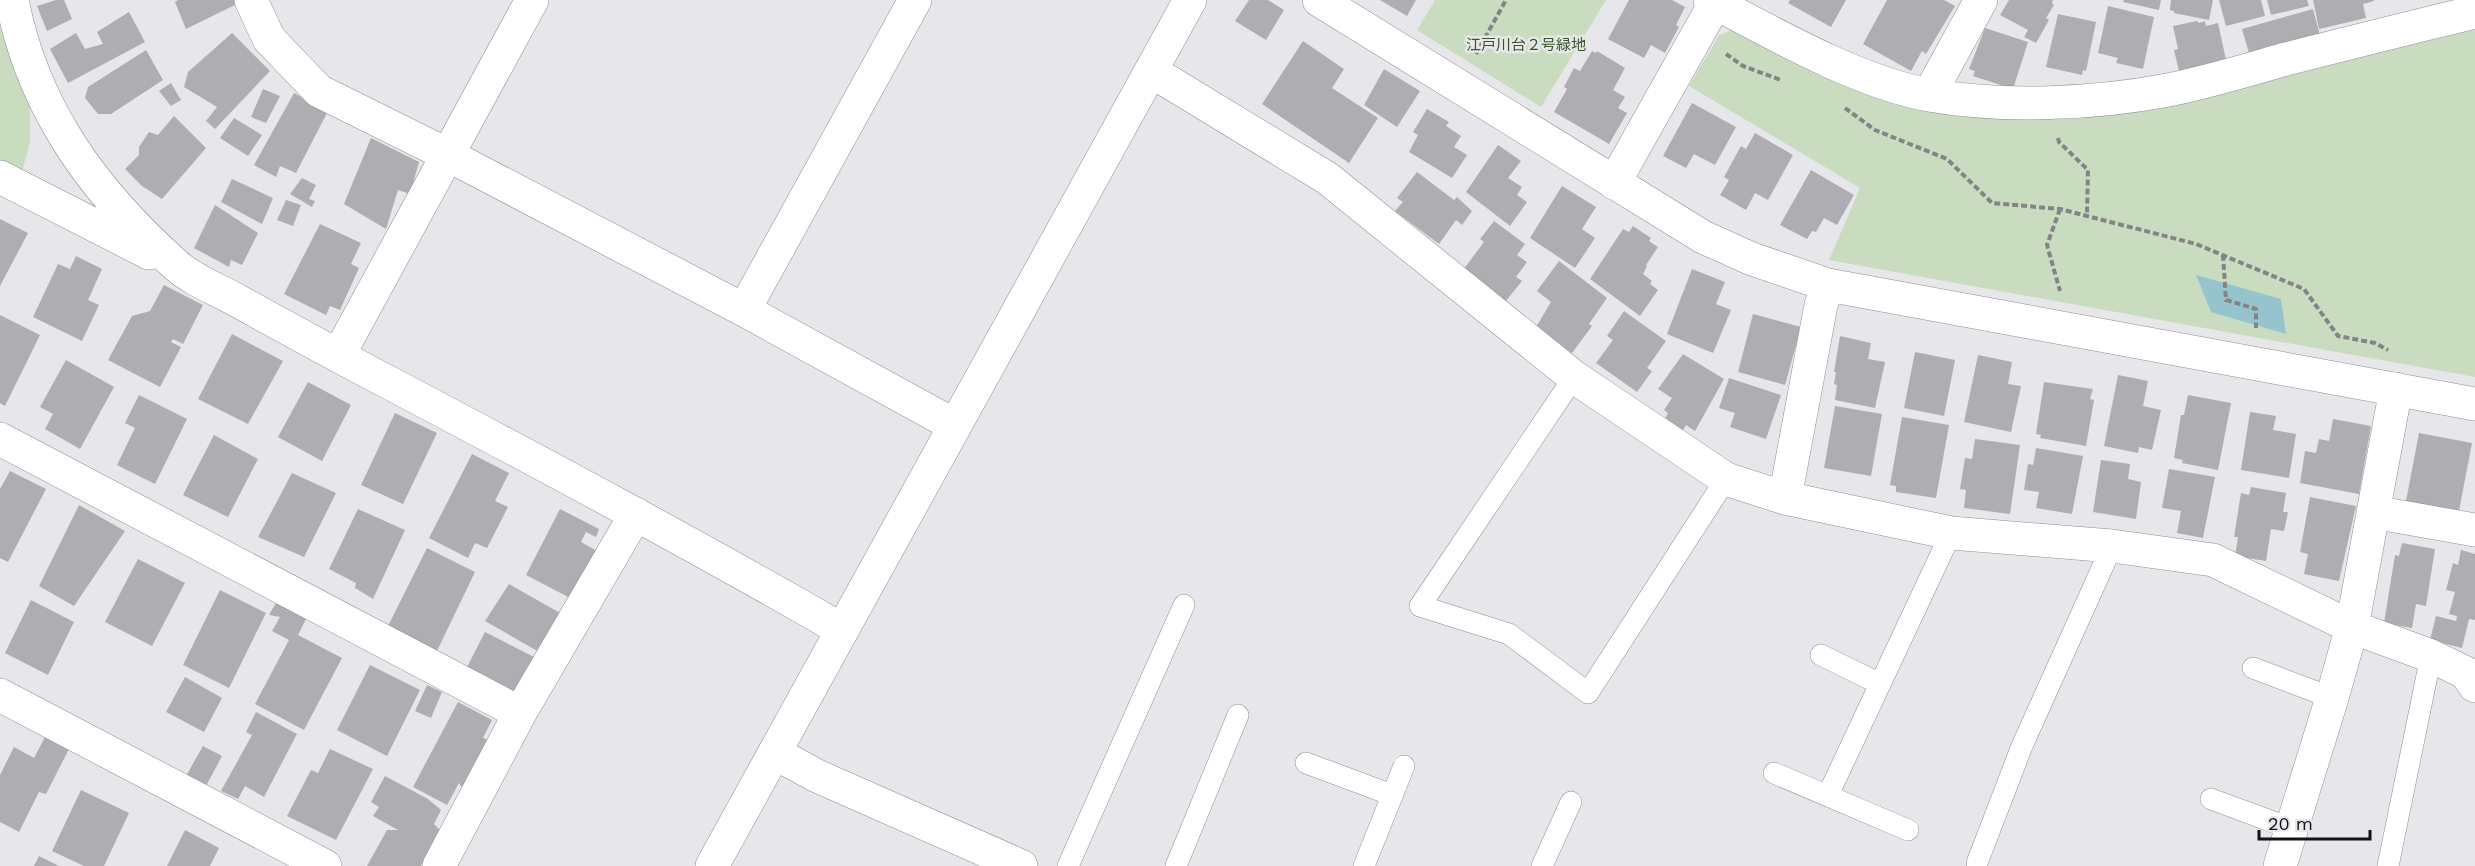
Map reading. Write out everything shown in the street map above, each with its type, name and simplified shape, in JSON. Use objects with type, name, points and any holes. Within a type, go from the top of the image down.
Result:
[{"type":"street","points":[[12,0],[17,26],[43,100],[63,134],[93,178],[126,218],[180,269]]},
{"type":"street","points":[[251,0],[269,39],[319,91],[446,154],[744,310],[954,425]]},
{"type":"street","points":[[338,356],[446,154],[532,0]]},
{"type":"street","points":[[744,310],[915,0]]},
{"type":"street","points":[[712,866],[1190,0]]},
{"type":"street","points":[[1319,0],[1703,237],[1752,260],[1828,285],[2061,330],[2475,404]]},
{"type":"street","points":[[1929,95],[1982,0]]},
{"type":"street","points":[[1614,183],[1698,34],[1714,1],[1856,73],[1929,95],[2048,102],[2114,99],[2169,90],[2475,12]]},
{"type":"street","points":[[1151,71],[1327,178],[1574,377],[1726,479],[1785,498],[1951,533],[2112,546],[2213,560],[2352,627],[2431,656],[2466,674],[2475,686]]},
{"type":"street","points":[[0,177],[180,269],[338,356],[636,514],[842,630]]},
{"type":"street","points":[[1785,498],[1821,305],[1828,285]]},
{"type":"street","points":[[2280,866],[2352,627],[2396,389]]},
{"type":"street","points":[[0,439],[520,713]]},
{"type":"street","points":[[2373,512],[2475,530]]},
{"type":"street","points":[[439,866],[520,713],[636,514]]},
{"type":"street","points":[[0,695],[325,866]]},
{"type":"street","points":[[775,753],[817,776],[1021,866]]},
{"type":"lane","points":[[1574,377],[1420,606],[1509,634],[1588,693],[1726,479]]},
{"type":"lane","points":[[1828,795],[1951,533]]},
{"type":"lane","points":[[1977,863],[2022,747],[2112,546]]},
{"type":"lane","points":[[1068,866],[1184,605]]},
{"type":"lane","points":[[1821,655],[1880,684]]},
{"type":"lane","points":[[2388,866],[2431,656]]},
{"type":"lane","points":[[2253,668],[2332,698]]},
{"type":"lane","points":[[1176,866],[1238,715]]},
{"type":"lane","points":[[1306,763],[1392,795]]},
{"type":"lane","points":[[1364,866],[1404,766]]},
{"type":"lane","points":[[1774,773],[1908,830]]},
{"type":"lane","points":[[2211,799],[2292,829]]},
{"type":"lane","points":[[1542,866],[1571,802]]},
{"type":"path","points":[[1474,58],[1506,0]]},
{"type":"path","points":[[1698,34],[1743,66],[1788,83]]},
{"type":"path","points":[[2048,102],[2059,142],[2088,170],[2087,215]]},
{"type":"path","points":[[1841,106],[1875,130],[1947,159],[1992,203],[2060,209],[2196,244],[2304,290],[2338,336],[2375,343],[2393,353]]},
{"type":"path","points":[[2060,209],[2047,245],[2061,296],[2061,330]]},
{"type":"path","points":[[2223,255],[2226,300],[2256,309],[2255,333]]},
{"type":"green space","name":"江戸川台２号緑地","points":[[1435,0],[1606,0],[1541,107],[1417,30]]},
{"type":"green space","points":[[2475,24],[2475,377],[1829,260],[1860,188],[1689,86],[1719,35],[1741,27],[1977,110]]},
{"type":"green space","points":[[0,28],[30,106],[30,143],[22,171],[0,163]]},
{"type":"water","points":[[2196,275],[2281,299],[2286,334],[2211,312]]},
{"type":"building","points":[[64,0],[72,19],[47,31],[37,6]]},
{"type":"building","points":[[178,0],[238,0],[239,3],[186,29],[175,2]]},
{"type":"building","points":[[1249,0],[1268,0],[1284,10],[1266,40],[1235,21]]},
{"type":"building","points":[[1380,0],[1416,0],[1407,16]]},
{"type":"building","points":[[1629,0],[1672,0],[1685,7],[1676,25],[1679,27],[1665,53],[1651,45],[1644,58],[1608,39]]},
{"type":"building","points":[[1790,0],[1846,0],[1831,27],[1788,3]]},
{"type":"building","points":[[1887,0],[1944,0],[1955,6],[1926,54],[1922,51],[1911,71],[1863,44]]},
{"type":"building","points":[[2009,0],[2053,0],[2054,5],[2046,18],[2049,20],[2036,43],[2024,37],[2028,30],[2000,15]]},
{"type":"building","points":[[2124,0],[2161,0],[2159,10],[2123,2]]},
{"type":"building","points":[[2171,0],[2213,0],[2209,20],[2174,13],[2170,10]]},
{"type":"building","points":[[2219,0],[2261,0],[2265,16],[2226,26]]},
{"type":"building","points":[[2267,0],[2307,0],[2309,6],[2271,15]]},
{"type":"building","points":[[2313,0],[2374,1],[2363,4],[2366,18],[2319,29]]},
{"type":"building","points":[[2108,6],[2154,17],[2143,69],[2116,63],[2118,58],[2098,53]]},
{"type":"building","points":[[2313,9],[2320,36],[2249,53],[2242,29]]},
{"type":"building","points":[[129,12],[145,42],[68,83],[50,49],[76,33],[85,49],[103,44],[97,32]]},
{"type":"building","points":[[2058,14],[2096,22],[2086,71],[2083,70],[2082,75],[2046,67]]},
{"type":"building","points":[[2197,21],[2199,23],[2205,21],[2206,26],[2218,23],[2226,60],[2179,71],[2174,50],[2178,49],[2173,26]]},
{"type":"building","points":[[1985,28],[2028,42],[2013,89],[1973,76],[1975,71],[1969,69]]},
{"type":"building","points":[[232,33],[270,71],[215,129],[206,121],[217,107],[184,87],[188,72]]},
{"type":"building","points":[[1303,41],[1344,69],[1332,88],[1378,118],[1349,163],[1262,104]]},
{"type":"building","points":[[146,50],[163,80],[111,114],[98,114],[85,98],[88,87]]},
{"type":"building","points":[[1592,51],[1596,53],[1597,51],[1625,68],[1613,90],[1625,97],[1618,108],[1627,113],[1609,144],[1554,112],[1567,89],[1564,87],[1574,68],[1580,71]]},
{"type":"building","points":[[1384,69],[1420,91],[1397,127],[1364,105]]},
{"type":"building","points":[[171,83],[181,100],[171,106],[159,91]]},
{"type":"building","points":[[263,89],[280,96],[266,123],[251,117]]},
{"type":"building","points":[[294,93],[328,111],[296,173],[280,166],[276,177],[254,165]]},
{"type":"building","points":[[1692,103],[1736,127],[1715,165],[1694,154],[1686,168],[1663,156]]},
{"type":"building","points":[[1427,109],[1449,122],[1446,126],[1461,136],[1454,147],[1467,155],[1452,178],[1409,152],[1418,135],[1413,132]]},
{"type":"building","points":[[174,116],[206,148],[162,199],[142,186],[125,169],[139,155],[139,147],[149,132],[158,135]]},
{"type":"building","points":[[234,118],[262,135],[248,156],[220,138]]},
{"type":"building","points":[[1755,133],[1793,155],[1768,200],[1755,193],[1746,210],[1720,195],[1729,180],[1724,177],[1741,146],[1746,149]]},
{"type":"building","points":[[371,138],[419,162],[410,194],[398,190],[386,229],[344,204]]},
{"type":"building","points":[[1498,145],[1521,161],[1508,178],[1522,187],[1517,195],[1527,202],[1510,226],[1466,192]]},
{"type":"building","points":[[1811,170],[1854,195],[1837,225],[1824,218],[1816,232],[1812,231],[1807,239],[1780,225]]},
{"type":"building","points":[[1417,172],[1454,200],[1457,197],[1472,211],[1462,225],[1456,220],[1439,244],[1395,211],[1403,202],[1397,198]]},
{"type":"building","points":[[302,178],[316,185],[309,199],[315,201],[312,207],[290,194]]},
{"type":"building","points":[[232,179],[273,198],[262,224],[221,202]]},
{"type":"building","points":[[1562,186],[1596,207],[1582,229],[1595,238],[1575,268],[1530,238]]},
{"type":"building","points":[[286,200],[301,205],[293,226],[277,220]]},
{"type":"building","points":[[215,205],[258,233],[242,265],[231,260],[229,267],[194,248]]},
{"type":"building","points":[[0,219],[28,233],[0,286]]},
{"type":"building","points":[[1494,221],[1525,244],[1517,255],[1527,262],[1516,277],[1522,281],[1505,302],[1463,270],[1484,242],[1480,239]]},
{"type":"building","points":[[320,224],[361,243],[351,264],[359,268],[340,310],[330,306],[326,315],[284,294]]},
{"type":"building","points":[[1633,226],[1651,238],[1649,241],[1658,247],[1643,274],[1658,290],[1640,316],[1590,279],[1623,229],[1629,232]]},
{"type":"building","points":[[76,256],[102,269],[88,300],[99,305],[82,341],[33,317],[58,264],[70,269]]},
{"type":"building","points":[[1559,261],[1607,298],[1589,324],[1592,326],[1572,353],[1536,327],[1551,302],[1537,291]]},
{"type":"building","points":[[1692,269],[1725,282],[1716,304],[1731,310],[1713,353],[1667,334]]},
{"type":"building","points":[[164,285],[203,305],[183,344],[173,339],[171,342],[181,347],[160,387],[108,360],[132,316],[150,311]]},
{"type":"building","points":[[1624,311],[1666,341],[1647,368],[1652,371],[1637,392],[1596,363],[1613,340],[1607,336]]},
{"type":"building","points":[[1753,314],[1801,327],[1785,385],[1738,372]]},
{"type":"building","points":[[0,315],[40,335],[5,406],[0,403]]},
{"type":"building","points":[[232,334],[283,361],[248,424],[198,399]]},
{"type":"building","points":[[1840,336],[1871,343],[1868,359],[1885,362],[1875,408],[1835,400],[1837,385],[1834,384],[1836,372],[1834,372]]},
{"type":"building","points":[[1915,352],[1955,360],[1944,416],[1904,408]]},
{"type":"building","points":[[1683,354],[1724,379],[1695,431],[1686,425],[1682,432],[1664,420],[1668,413],[1664,410],[1672,398],[1658,389]]},
{"type":"building","points":[[1978,355],[2012,362],[2008,384],[2021,386],[2011,432],[1964,422]]},
{"type":"building","points":[[66,360],[114,387],[80,449],[45,429],[53,414],[40,407]]},
{"type":"building","points":[[2118,375],[2148,381],[2143,406],[2161,410],[2152,450],[2139,447],[2138,453],[2104,446]]},
{"type":"building","points":[[1729,378],[1781,395],[1766,439],[1730,427],[1735,413],[1719,408]]},
{"type":"building","points":[[308,382],[351,405],[322,461],[278,437]]},
{"type":"building","points":[[2044,382],[2093,389],[2090,399],[2094,400],[2086,446],[2040,438],[2041,435],[2036,434]]},
{"type":"building","points":[[139,395],[187,419],[155,484],[117,465],[135,428],[125,423]]},
{"type":"building","points":[[2188,395],[2231,403],[2218,470],[2182,463],[2183,460],[2174,458],[2181,415],[2184,415]]},
{"type":"building","points":[[1835,406],[1882,414],[1871,476],[1824,468]]},
{"type":"building","points":[[2250,412],[2276,416],[2273,430],[2296,434],[2289,478],[2241,470]]},
{"type":"building","points":[[395,413],[437,433],[403,504],[361,485]]},
{"type":"building","points":[[1902,417],[1949,425],[1936,498],[1896,492],[1896,486],[1890,485]]},
{"type":"building","points":[[2333,419],[2371,426],[2359,494],[2300,483],[2305,451],[2316,453],[2319,439],[2329,441]]},
{"type":"building","points":[[2419,433],[2472,443],[2459,511],[2406,501]]},
{"type":"building","points":[[214,435],[258,459],[228,517],[183,495]]},
{"type":"building","points":[[1975,439],[2020,445],[2010,514],[1964,508],[1966,490],[1960,489],[1965,458],[1972,459]]},
{"type":"building","points":[[2036,448],[2083,456],[2072,514],[2036,508],[2039,492],[2024,490],[2028,464],[2033,465]]},
{"type":"building","points":[[472,454],[509,473],[495,501],[508,507],[487,548],[475,543],[468,558],[429,538]]},
{"type":"building","points":[[2101,460],[2130,464],[2128,479],[2141,482],[2136,519],[2093,512]]},
{"type":"building","points":[[2169,469],[2215,477],[2203,538],[2177,533],[2181,511],[2162,508]]},
{"type":"building","points":[[10,471],[46,489],[8,562],[0,558],[0,489]]},
{"type":"building","points":[[292,473],[336,493],[304,557],[258,537]]},
{"type":"building","points":[[2251,487],[2286,493],[2283,512],[2288,512],[2284,531],[2271,529],[2266,561],[2235,556],[2238,537],[2234,537],[2241,493],[2249,495]]},
{"type":"building","points":[[2310,497],[2356,506],[2339,581],[2304,574],[2308,554],[2300,552]]},
{"type":"building","points":[[79,505],[125,531],[74,606],[39,586]]},
{"type":"building","points":[[358,509],[405,530],[373,599],[355,588],[356,583],[329,569]]},
{"type":"building","points":[[560,509],[599,529],[596,537],[586,532],[581,542],[597,551],[572,599],[526,575]]},
{"type":"building","points":[[2402,543],[2435,549],[2426,606],[2416,604],[2412,628],[2384,623],[2395,555],[2399,556]]},
{"type":"building","points":[[427,548],[475,572],[435,655],[386,630]]},
{"type":"building","points":[[2461,550],[2475,554],[2475,620],[2469,619],[2462,648],[2430,640],[2436,616],[2456,621],[2457,616],[2449,614],[2455,592],[2446,590],[2453,563],[2458,565]]},
{"type":"building","points":[[138,559],[185,583],[152,646],[105,622]]},
{"type":"building","points":[[509,584],[560,613],[539,652],[485,621]]},
{"type":"building","points":[[220,590],[266,613],[229,688],[183,665]]},
{"type":"building","points":[[31,600],[74,622],[48,675],[5,653]]},
{"type":"building","points":[[277,601],[307,617],[298,635],[342,658],[304,730],[255,704],[289,640],[272,631],[280,617],[269,615]]},
{"type":"building","points":[[485,632],[534,657],[514,696],[465,671]]},
{"type":"building","points":[[370,665],[420,690],[387,756],[337,730]]},
{"type":"building","points":[[185,677],[222,698],[204,732],[166,712]]},
{"type":"building","points":[[427,685],[442,692],[431,718],[415,711]]},
{"type":"building","points":[[458,702],[492,720],[483,738],[490,741],[464,790],[459,783],[447,805],[413,787]]},
{"type":"building","points":[[256,712],[297,734],[264,797],[245,786],[238,799],[221,791],[252,735],[246,732]]},
{"type":"building","points":[[45,737],[69,749],[46,794],[39,792],[19,832],[0,822],[0,775],[14,747],[34,758]]},
{"type":"building","points":[[203,746],[222,756],[206,786],[186,776]]},
{"type":"building","points":[[330,749],[373,769],[336,840],[287,816],[311,770],[318,773]]},
{"type":"building","points":[[385,776],[428,799],[441,810],[434,824],[440,830],[421,866],[367,866],[387,830],[398,830],[373,816],[379,807],[371,802]]},
{"type":"building","points":[[81,790],[129,813],[104,866],[84,866],[52,851]]},
{"type":"building","points":[[185,830],[219,848],[210,866],[167,866]]},
{"type":"building","points":[[39,856],[59,866],[34,866]]}]
